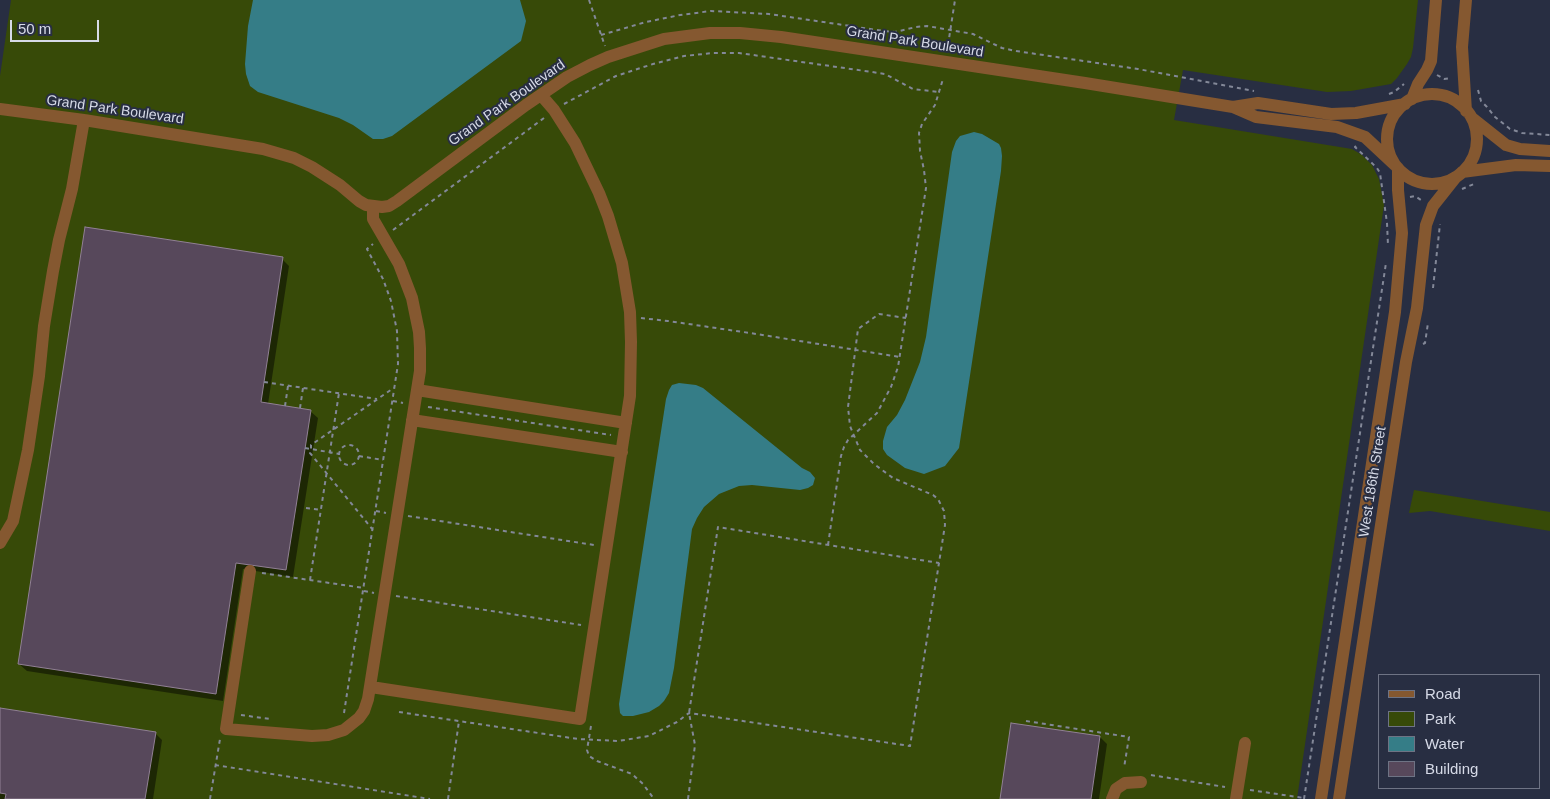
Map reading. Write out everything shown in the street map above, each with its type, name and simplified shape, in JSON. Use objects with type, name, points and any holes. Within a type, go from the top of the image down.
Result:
[{"type":"street","points":[[1436,0],[1431,61],[1409,101],[1394,116],[1388,132],[1388,149],[1397,166],[1407,176],[1423,183],[1440,183],[1459,175],[1516,165],[1550,166]]},
{"type":"street","points":[[1459,175],[1472,158],[1477,142],[1474,125],[1469,114],[1463,76],[1462,47],[1466,0]]},
{"type":"street","name":"Grand Park Boulevard","points":[[0,109],[246,145],[279,153],[312,167],[340,185],[359,201],[382,207],[389,206],[397,201],[566,77],[608,57],[664,39],[740,32],[1056,78],[1233,107],[1256,117],[1342,128],[1365,137],[1397,166]]},
{"type":"street","points":[[1409,101],[1428,94],[1445,96],[1460,104],[1506,145],[1550,151]]},
{"type":"street","points":[[371,687],[580,719],[626,423],[630,388],[630,312],[622,263],[608,216],[575,143],[554,110],[541,95]]},
{"type":"street","name":"Grand Park Boulevard","points":[[1233,107],[1258,103],[1331,114],[1356,113],[1409,101]]},
{"type":"street","points":[[0,543],[13,520],[28,450],[53,271],[72,189],[84,120]]},
{"type":"street","name":"West 186th Street","points":[[1321,799],[1394,318],[1402,233],[1397,166]]},
{"type":"street","name":"West 186th Street","points":[[1339,799],[1406,362],[1417,308],[1426,225],[1459,175]]},
{"type":"street","points":[[250,571],[226,729],[312,736],[344,730],[359,718],[364,711],[371,687],[420,371],[417,317],[412,298],[399,264],[373,219],[373,206]]},
{"type":"street","points":[[417,390],[626,423]]},
{"type":"street","points":[[412,420],[622,452]]},
{"type":"street","points":[[1237,794],[1245,743]]},
{"type":"street","points":[[1112,799],[1116,789],[1125,783],[1145,779]]},
{"type":"path","points":[[589,0],[616,76],[684,56],[739,53],[885,74],[913,89],[939,92]]},
{"type":"path","points":[[948,45],[955,0]]},
{"type":"path","points":[[601,35],[646,22],[711,11],[769,14],[895,32],[927,26],[973,34],[1002,48],[1016,52],[1138,69],[1262,92]]},
{"type":"path","points":[[1427,70],[1444,79],[1463,76]]},
{"type":"path","points":[[1388,94],[1404,85],[1408,78]]},
{"type":"path","points":[[828,545],[841,456],[844,447],[854,434],[877,413],[896,376],[926,188],[919,133],[922,124],[935,105],[943,79]]},
{"type":"path","points":[[1477,83],[1482,101],[1495,117],[1510,128],[1522,133],[1550,136]]},
{"type":"path","points":[[1355,147],[1380,173],[1387,223],[1388,250]]},
{"type":"path","points":[[1457,195],[1468,186],[1479,182]]},
{"type":"path","points":[[1399,198],[1415,196],[1436,212],[1437,255],[1432,294]]},
{"type":"path","points":[[1145,779],[1237,794],[1304,799],[1387,258]]},
{"type":"path","points":[[399,712],[578,740],[618,741],[648,736],[677,722],[689,713],[910,746],[945,525],[944,511],[933,495],[907,485],[882,471],[860,450],[850,426],[848,407],[858,329],[879,314],[906,318]]},
{"type":"path","points":[[641,318],[900,356]]},
{"type":"path","points":[[1425,343],[1428,324]]},
{"type":"path","points":[[264,382],[377,399]]},
{"type":"path","points":[[285,406],[288,386]]},
{"type":"path","points":[[373,530],[310,453],[312,445],[396,386]]},
{"type":"path","points":[[300,408],[303,388]]},
{"type":"path","points":[[310,580],[339,393]]},
{"type":"path","points":[[393,401],[624,437]]},
{"type":"path","points":[[349,445],[357,449],[358,456],[355,463],[349,465],[342,462],[340,454],[342,448],[349,445]]},
{"type":"path","points":[[305,448],[340,454]]},
{"type":"path","points":[[358,456],[384,460]]},
{"type":"path","points":[[306,508],[321,510]]},
{"type":"path","points":[[376,511],[607,547]]},
{"type":"path","points":[[688,799],[695,745],[689,713],[718,528],[939,562]]},
{"type":"path","points":[[250,571],[310,580],[385,595],[594,627]]},
{"type":"path","points":[[448,799],[459,721]]},
{"type":"path","points":[[1026,722],[1129,737],[1124,768]]},
{"type":"path","points":[[210,799],[220,737]]},
{"type":"path","points":[[215,765],[430,799]]},
{"type":"green space","points":[[11,0],[1418,0],[1411,57],[1391,84],[1351,91],[1327,92],[1183,70],[1174,120],[1352,149],[1362,155],[1372,165],[1379,179],[1384,205],[1297,799],[0,799],[0,76]]},
{"type":"green space","points":[[1414,490],[1550,512],[1550,531],[1430,511],[1409,513]]},
{"type":"water","points":[[253,0],[520,0],[526,21],[521,41],[392,136],[383,139],[373,139],[339,118],[258,92],[250,86],[245,64],[248,26]]},
{"type":"water","points":[[974,132],[982,134],[999,144],[1002,156],[1001,171],[959,448],[945,466],[924,474],[905,468],[887,455],[883,449],[883,441],[887,427],[897,415],[905,400],[920,362],[926,337],[952,152],[960,136]]},
{"type":"water","points":[[679,383],[696,385],[703,388],[802,468],[810,472],[815,478],[813,485],[800,490],[752,485],[739,486],[719,494],[704,507],[692,529],[669,693],[659,706],[649,712],[633,716],[623,716],[620,713],[619,704],[666,399],[672,385]]},
{"type":"building","points":[[85,227],[283,257],[261,402],[311,410],[286,570],[236,563],[216,694],[18,664]]},
{"type":"building","points":[[0,708],[156,732],[145,799],[5,799],[6,794],[0,793]]},
{"type":"building","points":[[1011,723],[1100,736],[1091,799],[1000,799]]}]
